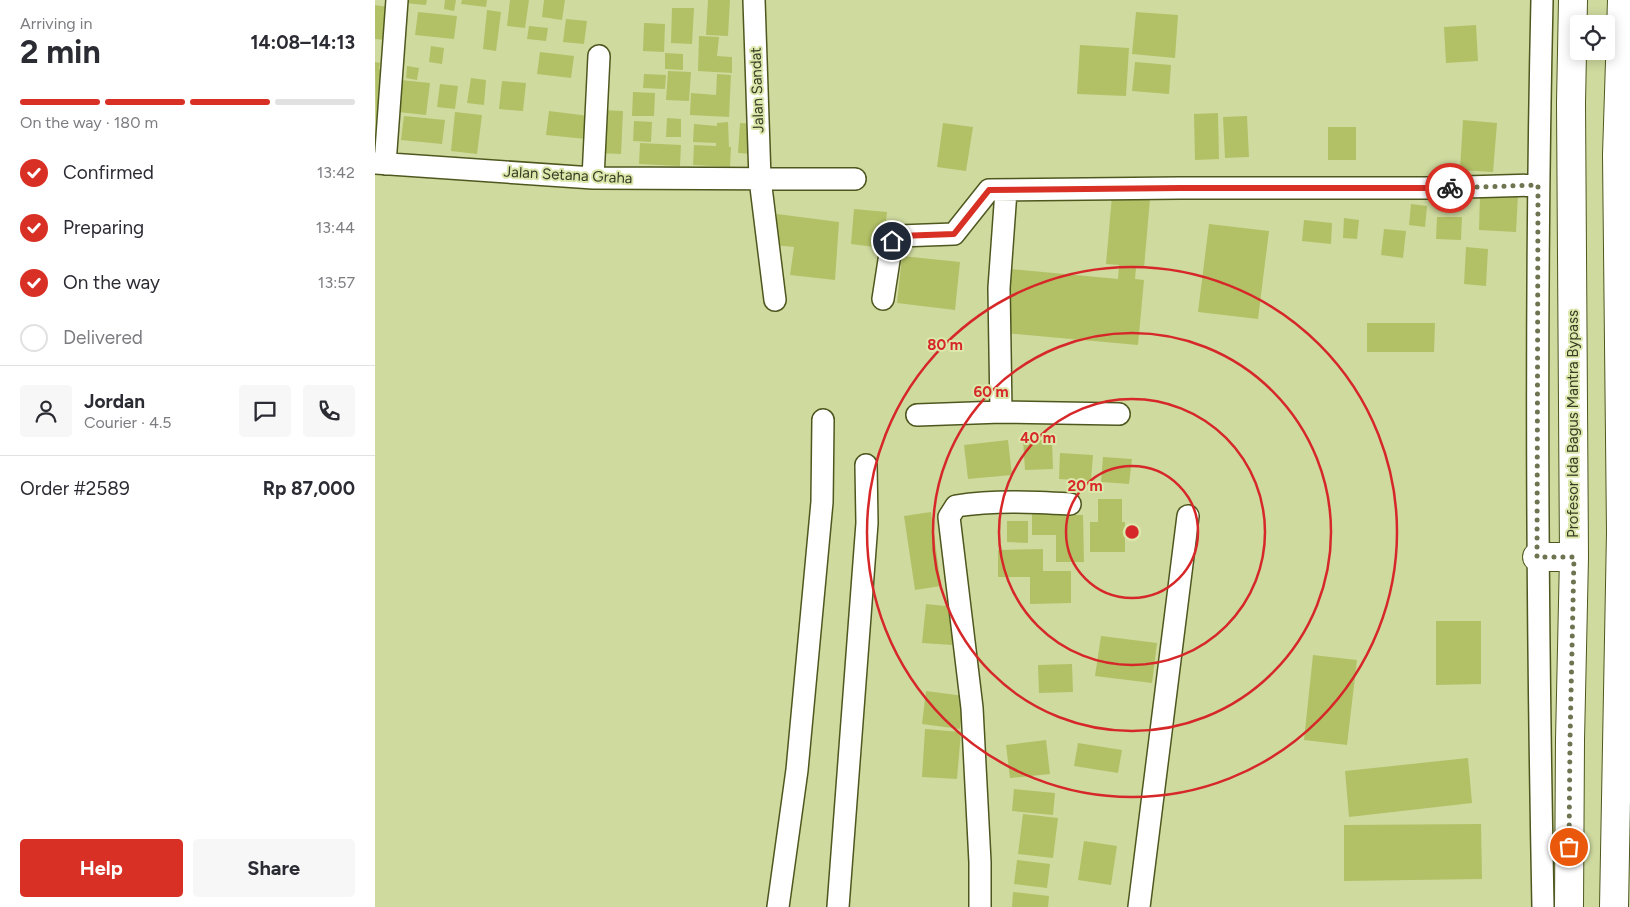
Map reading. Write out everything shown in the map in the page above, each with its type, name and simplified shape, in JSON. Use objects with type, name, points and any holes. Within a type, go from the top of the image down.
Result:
[{"type":"highway","name":"Profesor Ida Bagus Mantra Bypass","points":[[1569,907],[1574,557],[1571,102],[1573,0]]},
{"type":"highway","points":[[1614,907],[1625,532],[1617,155],[1622,0]]},
{"type":"highway","points":[[1537,557],[1574,557]]},
{"type":"street","points":[[380,163],[397,0]]},
{"type":"street","name":"Jalan Sandat","points":[[754,0],[760,179],[775,300]]},
{"type":"street","points":[[1542,0],[1538,185],[1537,557],[1543,907]]},
{"type":"street","points":[[593,178],[599,56]]},
{"type":"street","name":"Jalan Setana Graha","points":[[380,163],[593,178],[855,179]]},
{"type":"street","points":[[883,299],[892,241],[899,236],[954,234],[989,190],[1431,188],[1538,185]]},
{"type":"street","points":[[1001,412],[999,288],[1006,191]]},
{"type":"street","points":[[917,415],[1001,412],[1119,414]]},
{"type":"street","points":[[778,907],[797,770],[820,522],[823,420]]},
{"type":"street","points":[[839,907],[867,523],[866,464]]},
{"type":"street","points":[[980,907],[973,708],[949,517],[956,506],[966,504],[1016,501],[1070,504]]},
{"type":"street","points":[[1139,907],[1188,516]]},
{"type":"building","points":[[405,0],[427,0],[426,5],[404,3]]},
{"type":"building","points":[[445,0],[456,0],[454,11],[444,9]]},
{"type":"building","points":[[462,0],[487,0],[486,7],[461,4]]},
{"type":"building","points":[[510,0],[529,0],[525,28],[507,26]]},
{"type":"building","points":[[544,0],[565,0],[562,20],[542,17]]},
{"type":"building","points":[[708,0],[730,0],[728,36],[706,35]]},
{"type":"building","points":[[375,5],[388,7],[385,40],[375,39]]},
{"type":"building","points":[[672,8],[694,8],[692,44],[671,43]]},
{"type":"building","points":[[487,10],[501,12],[496,51],[483,49]]},
{"type":"building","points":[[418,12],[457,16],[454,39],[415,35]]},
{"type":"building","points":[[1136,12],[1178,15],[1175,58],[1132,54]]},
{"type":"building","points":[[566,19],[587,21],[584,44],[563,42]]},
{"type":"building","points":[[644,23],[665,24],[664,52],[643,51]]},
{"type":"building","points":[[1476,25],[1478,61],[1446,63],[1444,27]]},
{"type":"building","points":[[529,26],[548,28],[546,41],[527,39]]},
{"type":"building","points":[[699,36],[719,37],[717,56],[732,57],[732,73],[698,71]]},
{"type":"building","points":[[1080,45],[1129,48],[1126,96],[1077,94]]},
{"type":"building","points":[[431,46],[444,48],[442,64],[429,62]]},
{"type":"building","points":[[540,52],[574,56],[571,78],[537,74]]},
{"type":"building","points":[[665,53],[683,54],[683,70],[665,69]]},
{"type":"building","points":[[375,62],[380,63],[379,69],[385,69],[376,142]]},
{"type":"building","points":[[1135,62],[1171,65],[1169,94],[1132,91]]},
{"type":"building","points":[[407,66],[419,68],[417,80],[406,78]]},
{"type":"building","points":[[668,71],[691,72],[689,101],[666,100]]},
{"type":"building","points":[[644,74],[666,75],[665,89],[643,88]]},
{"type":"building","points":[[717,74],[731,75],[729,117],[690,115],[691,93],[716,95]]},
{"type":"building","points":[[471,78],[486,80],[484,105],[467,103]]},
{"type":"building","points":[[401,80],[430,83],[426,115],[398,112]]},
{"type":"building","points":[[502,81],[526,83],[523,111],[499,109]]},
{"type":"building","points":[[440,84],[458,86],[455,109],[437,107]]},
{"type":"building","points":[[633,92],[655,93],[654,116],[632,116]]},
{"type":"building","points":[[601,110],[623,111],[621,154],[599,153]]},
{"type":"building","points":[[549,111],[589,116],[586,139],[546,135]]},
{"type":"building","points":[[455,112],[482,115],[477,154],[451,151]]},
{"type":"building","points":[[1218,113],[1219,159],[1195,160],[1194,114]]},
{"type":"building","points":[[404,116],[445,120],[442,144],[401,140]]},
{"type":"building","points":[[1247,116],[1249,157],[1225,158],[1223,117]]},
{"type":"building","points":[[667,118],[681,119],[681,137],[666,137]]},
{"type":"building","points":[[1463,120],[1497,123],[1493,172],[1460,170]]},
{"type":"building","points":[[634,121],[652,122],[651,142],[633,141]]},
{"type":"building","points":[[728,122],[729,147],[731,147],[730,167],[693,165],[694,145],[716,146],[716,143],[693,142],[694,124],[717,126],[717,123]]},
{"type":"building","points":[[740,123],[754,124],[752,154],[738,153]]},
{"type":"building","points":[[943,123],[973,127],[966,171],[937,167]]},
{"type":"building","points":[[1328,127],[1356,127],[1356,160],[1328,160]]},
{"type":"building","points":[[640,143],[681,145],[680,166],[639,164]]},
{"type":"building","points":[[1480,194],[1518,195],[1516,232],[1479,230]]},
{"type":"building","points":[[1112,196],[1150,199],[1144,268],[1136,268],[1135,279],[1144,280],[1138,345],[1004,333],[1010,269],[1118,279],[1119,265],[1106,264]]},
{"type":"building","points":[[1411,204],[1427,206],[1425,227],[1409,225]]},
{"type":"building","points":[[854,209],[887,212],[883,248],[851,244]]},
{"type":"building","points":[[777,214],[839,222],[835,280],[790,275],[794,247],[774,245]]},
{"type":"building","points":[[1437,217],[1462,217],[1461,240],[1436,239]]},
{"type":"building","points":[[1344,218],[1359,220],[1357,239],[1343,238]]},
{"type":"building","points":[[1304,220],[1332,223],[1331,244],[1302,241]]},
{"type":"building","points":[[1209,224],[1269,231],[1258,319],[1198,312]]},
{"type":"building","points":[[1384,229],[1406,231],[1403,258],[1381,255]]},
{"type":"building","points":[[1466,247],[1488,249],[1486,286],[1464,284]]},
{"type":"building","points":[[902,256],[960,262],[955,310],[897,303]]},
{"type":"building","points":[[1367,323],[1435,323],[1434,352],[1367,352]]},
{"type":"building","points":[[1008,440],[1012,475],[968,479],[964,445]]},
{"type":"building","points":[[1023,440],[1052,440],[1053,469],[1025,470]]},
{"type":"building","points":[[1060,453],[1093,455],[1091,481],[1059,479]]},
{"type":"building","points":[[1103,457],[1132,459],[1129,484],[1101,482]]},
{"type":"building","points":[[1098,499],[1122,499],[1122,522],[1125,522],[1125,552],[1090,552],[1090,522],[1098,522]]},
{"type":"building","points":[[1064,511],[1064,515],[1083,515],[1084,562],[1056,562],[1056,535],[1032,535],[1032,512]]},
{"type":"building","points":[[931,512],[941,586],[915,590],[904,516]]},
{"type":"building","points":[[1007,521],[1028,521],[1028,543],[1007,542]]},
{"type":"building","points":[[1043,549],[1043,571],[1071,571],[1071,603],[1030,604],[1030,577],[998,577],[998,550]]},
{"type":"building","points":[[926,604],[955,607],[952,645],[922,643]]},
{"type":"building","points":[[1436,621],[1481,621],[1481,684],[1436,685]]},
{"type":"building","points":[[1101,636],[1157,643],[1152,683],[1095,676]]},
{"type":"building","points":[[1313,655],[1357,660],[1347,745],[1304,740]]},
{"type":"building","points":[[1072,664],[1073,692],[1039,693],[1038,665]]},
{"type":"building","points":[[926,691],[964,696],[960,729],[922,724]]},
{"type":"building","points":[[925,729],[961,732],[957,779],[922,777]]},
{"type":"building","points":[[1046,740],[1050,774],[1010,778],[1006,745]]},
{"type":"building","points":[[1078,743],[1122,750],[1118,773],[1074,766]]},
{"type":"building","points":[[1468,758],[1472,803],[1349,817],[1345,771]]},
{"type":"building","points":[[1014,789],[1055,793],[1053,815],[1012,811]]},
{"type":"building","points":[[1023,814],[1058,818],[1053,858],[1018,854]]},
{"type":"building","points":[[1481,824],[1482,879],[1344,881],[1344,825]]},
{"type":"building","points":[[1084,841],[1117,846],[1111,885],[1078,880]]},
{"type":"building","points":[[1017,860],[1050,864],[1047,888],[1014,884]]},
{"type":"building","points":[[1013,892],[1049,896],[1048,907],[1012,907]]},
{"type":"way so far","points":[[1450,188],[1538,185],[1537,557],[1574,557],[1569,847]]},
{"type":"route","points":[[892,241],[899,236],[954,234],[989,190],[1450,188]]}]
